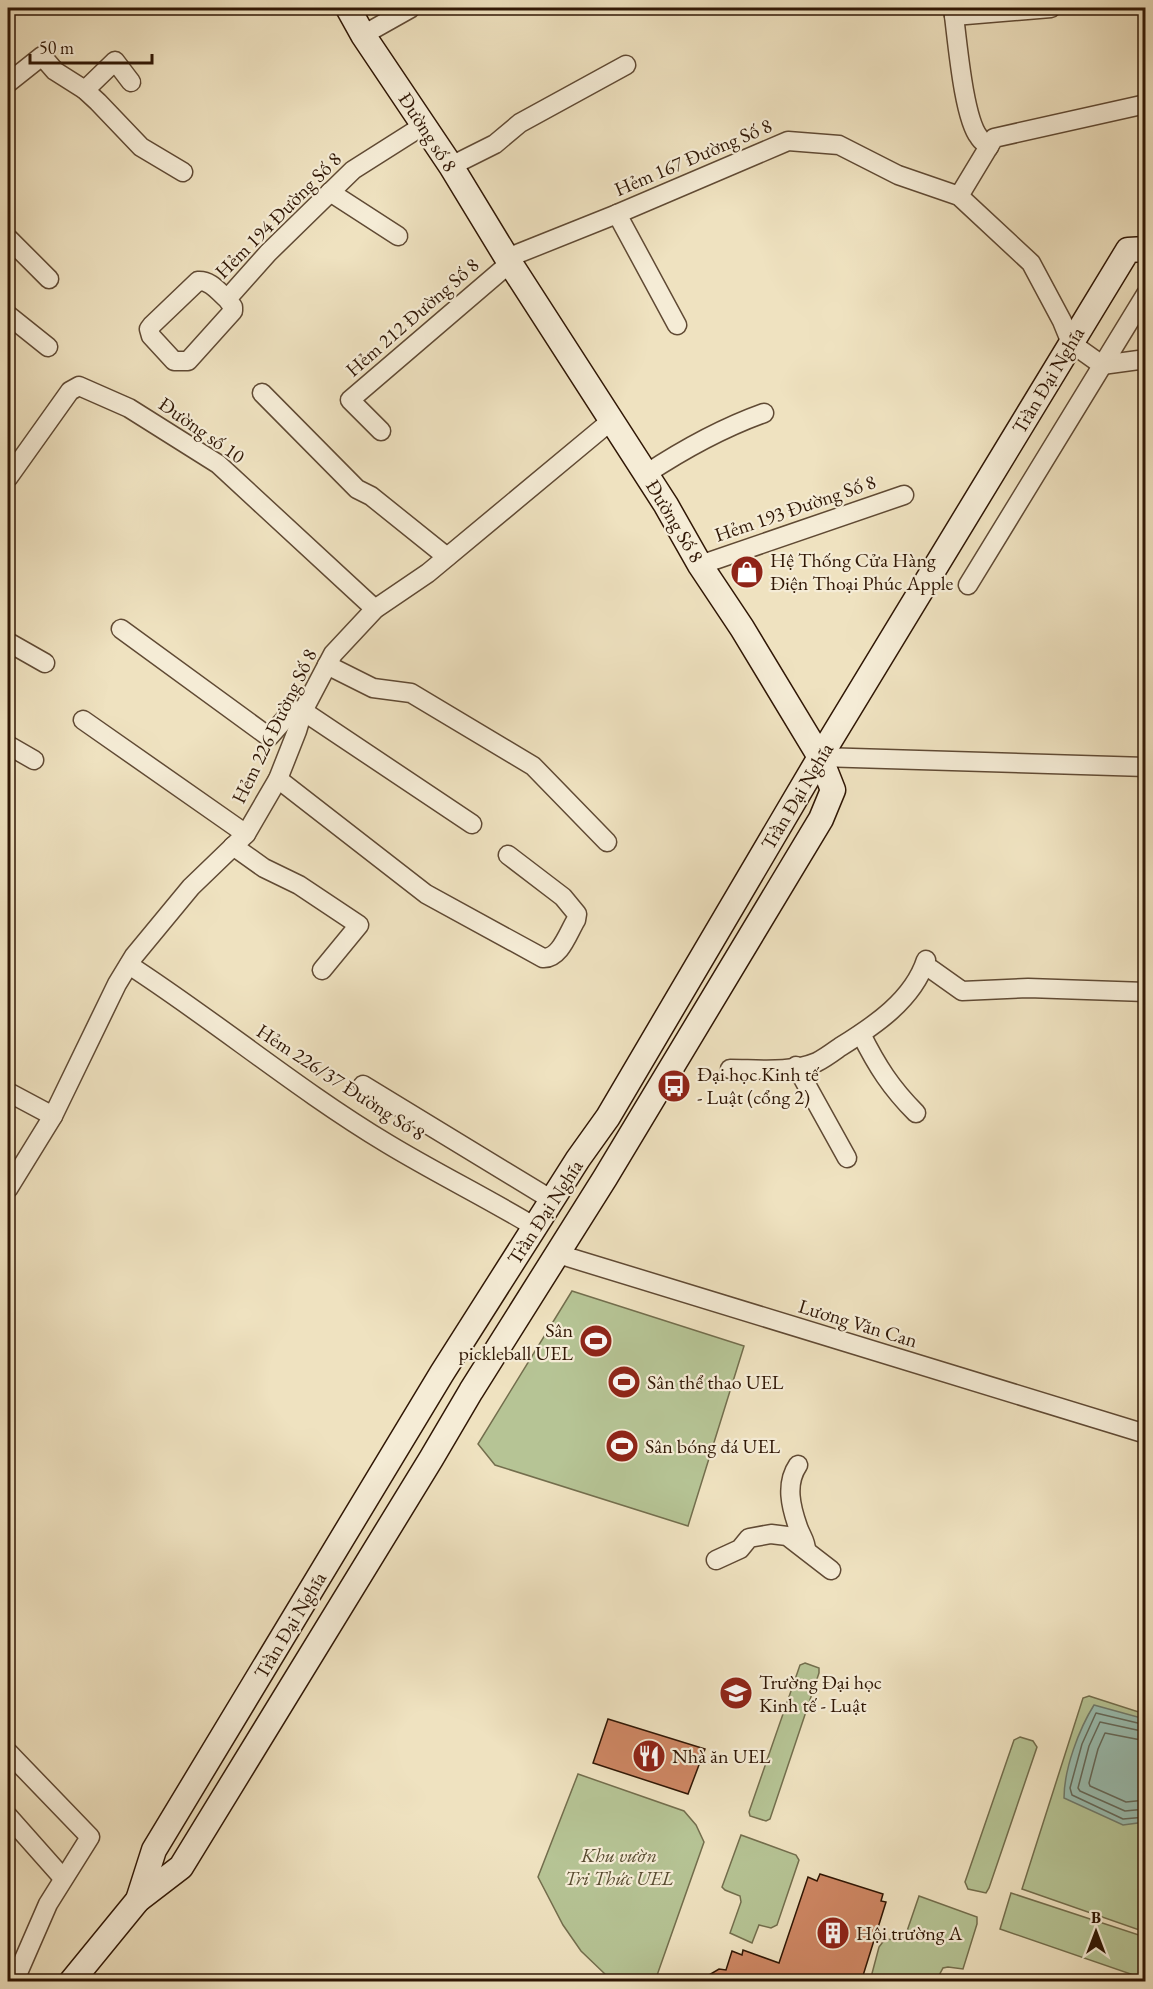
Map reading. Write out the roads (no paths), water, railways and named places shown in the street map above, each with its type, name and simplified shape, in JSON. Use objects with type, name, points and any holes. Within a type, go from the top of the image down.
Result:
[{"type":"street","name":"Đường số 8","points":[[348,8],[363,35],[451,166],[508,260]]},
{"type":"street","points":[[363,35],[411,8]]},
{"type":"street","points":[[989,147],[979,138],[974,128],[965,93],[953,12],[1051,8]]},
{"type":"street","points":[[8,83],[42,56],[55,71],[84,90],[141,147],[183,172]]},
{"type":"street","points":[[84,90],[115,61],[132,82]]},
{"type":"street","points":[[451,166],[495,144],[520,123],[626,65]]},
{"type":"street","points":[[959,196],[994,138],[1146,104]]},
{"type":"street","name":"Hẻm 194 Đường Số 8","points":[[226,299],[268,253],[357,166],[424,124]]},
{"type":"street","name":"Hẻm 167 Đường Số 8","points":[[508,260],[788,141],[839,145],[898,175],[959,196],[1031,263],[1071,343]]},
{"type":"street","points":[[330,192],[398,236]]},
{"type":"street","points":[[617,214],[677,325]]},
{"type":"street","points":[[8,238],[50,279]]},
{"type":"street","name":"Trần Đại Nghĩa","points":[[138,1900],[154,1850],[411,1424],[552,1200],[595,1137],[820,757],[1128,250],[1146,249]]},
{"type":"street","name":"Đường Số 8","points":[[508,260],[612,420],[700,565],[742,628],[820,757],[833,790]]},
{"type":"street","name":"Hẻm 212 Đường Số 8","points":[[381,431],[350,400],[508,260]]},
{"type":"street","name":"Hẻm 194 Đường Số 8","points":[[198,280],[204,280],[210,284],[226,299],[233,307],[233,311],[188,361],[174,361],[151,336],[149,329],[152,325],[198,280]]},
{"type":"street","points":[[968,585],[1146,294]]},
{"type":"street","points":[[8,315],[48,347]]},
{"type":"street","points":[[1071,343],[1102,365],[1146,358]]},
{"type":"street","name":"Đường số 10","points":[[11,465],[70,391],[79,386],[129,408],[218,464],[375,609]]},
{"type":"street","points":[[262,393],[357,489],[371,496],[447,557]]},
{"type":"street","points":[[646,474],[680,452],[734,424],[764,413]]},
{"type":"street","name":"Hẻm 226 Đường Số 8","points":[[8,1189],[53,1116],[117,984],[129,965],[149,936],[191,887],[240,840],[278,779],[303,711],[333,654],[375,609],[428,573],[612,420]]},
{"type":"street","name":"Hẻm 193 Đường Số 8","points":[[700,565],[904,495]]},
{"type":"street","points":[[121,628],[269,737],[293,711],[303,711],[472,824]]},
{"type":"street","points":[[8,642],[45,663]]},
{"type":"street","points":[[327,665],[373,688],[411,693],[533,766],[607,842]]},
{"type":"street","points":[[83,720],[240,840],[264,868],[299,885],[359,924],[322,970]]},
{"type":"street","points":[[8,745],[34,760]]},
{"type":"street","points":[[820,757],[1146,767]]},
{"type":"street","points":[[278,779],[426,894],[543,958],[549,958],[556,954],[576,920],[577,914],[563,897],[508,855]]},
{"type":"street","name":"Trần Đại Nghĩa","points":[[138,1900],[181,1867],[471,1391],[619,1154],[820,819],[833,790]]},
{"type":"street","points":[[729,1069],[786,1068],[816,1062],[877,1024],[911,988],[929,964],[962,991],[1028,988],[1146,992]]},
{"type":"street","name":"Hẻm 226/37 Đường Số 8","points":[[129,965],[171,992],[284,1076],[388,1144],[535,1227]]},
{"type":"street","points":[[861,1034],[877,1065],[896,1092],[916,1113]]},
{"type":"street","points":[[796,1066],[847,1158]]},
{"type":"street","points":[[363,1084],[552,1200]]},
{"type":"street","points":[[8,1092],[53,1116]]},
{"type":"street","points":[[595,1137],[619,1154]]},
{"type":"street","name":"Lương Văn Can","points":[[558,1254],[1146,1434]]},
{"type":"street","points":[[798,1465],[792,1476],[791,1494],[806,1550]]},
{"type":"street","points":[[716,1560],[740,1549],[749,1538],[771,1534],[787,1536],[831,1570]]},
{"type":"street","points":[[8,1752],[90,1837],[48,1904],[14,1982]]},
{"type":"street","points":[[8,1816],[63,1878]]},
{"type":"street","points":[[154,1850],[181,1867]]},
{"type":"street","points":[[71,1982],[138,1900]]},
{"type":"water","points":[[1094,1705],[1145,1719],[1145,1822],[1123,1825],[1064,1798],[1073,1750]]},
{"type":"place","name":"Hệ Thống Cửa Hàng Điện Thoại Phúc Apple","points":[[747,572]]},
{"type":"place","name":"Đại học Kinh tế - Luật (cổng 2)","points":[[674,1086]]},
{"type":"place","name":"Sân pickleball UEL","points":[[596,1341]]},
{"type":"place","name":"Sân thể thao UEL","points":[[624,1382]]},
{"type":"place","name":"Sân bóng đá UEL","points":[[622,1446]]},
{"type":"place","name":"Trường Đại học Kinh tế - Luật","points":[[736,1693]]},
{"type":"place","name":"Nhà ăn UEL","points":[[649,1756]]},
{"type":"place","name":"Hội trường A","points":[[833,1933]]},
{"type":"park label","name":"Khu vườn Tri Thức UEL","points":[[619,1866]]}]
